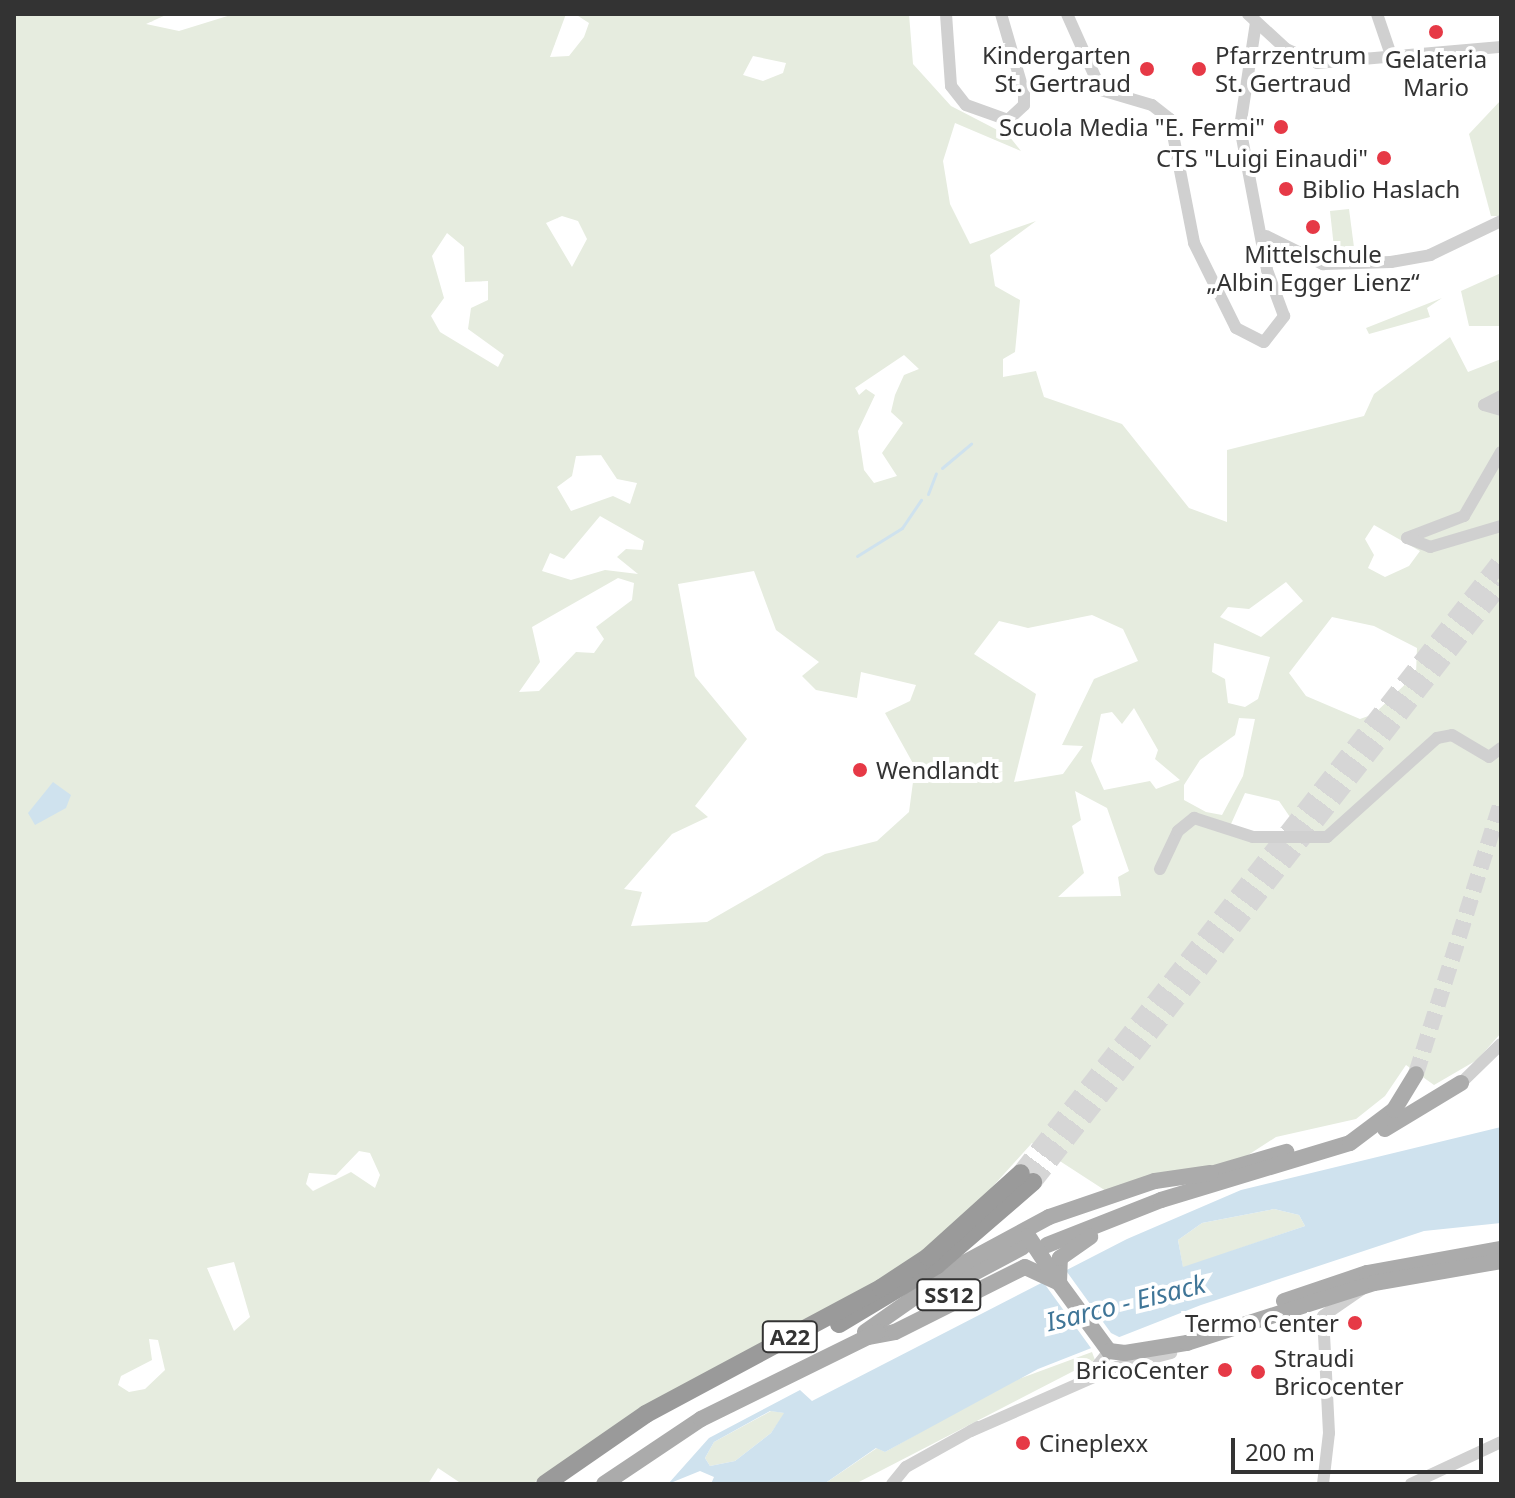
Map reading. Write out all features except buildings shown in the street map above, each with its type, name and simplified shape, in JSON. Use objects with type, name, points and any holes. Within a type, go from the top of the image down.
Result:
[{"type":"highway","name":"A22","points":[[545,1484],[646,1414],[881,1288],[1027,1178],[985,1229],[888,1299],[653,1422],[564,1484]]},
{"type":"main road","points":[[1350,1143],[1394,1110],[1416,1074]]},
{"type":"main road","points":[[604,1484],[678,1432],[862,1337],[962,1264],[1350,1143],[1461,1083]]},
{"type":"main road","points":[[1032,1242],[1155,1181],[1210,1173],[1372,1127]]},
{"type":"main road","points":[[1059,1283],[1060,1258],[1072,1245],[1234,1179]]},
{"type":"main road","points":[[1032,1242],[1109,1351],[1146,1348],[1257,1321],[1368,1285],[1501,1261]]},
{"type":"main road","points":[[1146,1348],[1367,1273],[1501,1249]]},
{"type":"main road","points":[[862,1337],[895,1332],[1016,1272],[1036,1266],[1059,1283]]},
{"type":"street","points":[[946,14],[951,86],[966,105],[1008,120],[1024,105],[1024,93],[1001,14]]},
{"type":"street","points":[[1067,14],[1101,90],[1152,105],[1170,119],[1194,243],[1236,328],[1254,342],[1273,338],[1284,316],[1267,270],[1266,236],[1240,127],[1252,19],[1317,63],[1501,47]]},
{"type":"street","points":[[1377,14],[1391,55]]},
{"type":"street","points":[[1266,236],[1323,264],[1430,255],[1501,221]]},
{"type":"street","points":[[1501,396],[1484,405],[1501,410]]},
{"type":"street","points":[[1501,452],[1464,516],[1407,538],[1430,547],[1501,526]]},
{"type":"street","points":[[1160,869],[1178,831],[1194,818],[1253,837],[1327,837],[1437,738],[1452,735],[1489,757],[1501,748]]},
{"type":"street","points":[[1461,1083],[1501,1044]]},
{"type":"street","points":[[1323,1316],[1368,1285]]},
{"type":"street","points":[[971,1431],[1117,1367],[1232,1335],[1257,1321],[1309,1308],[1323,1316]]},
{"type":"street","points":[[1323,1316],[1329,1433],[1323,1484]]},
{"type":"street","points":[[892,1484],[906,1467],[1037,1394],[1095,1374],[1109,1351]]},
{"type":"street","points":[[1411,1484],[1501,1442]]},
{"type":"shaded area","points":[[14,14],[168,14],[146,24],[179,31],[234,14],[566,14],[550,57],[569,56],[584,37],[589,23],[575,14],[909,14],[913,64],[951,106],[1009,136],[1021,151],[955,123],[943,161],[950,204],[970,244],[1036,221],[990,255],[995,286],[1020,300],[1015,352],[1003,359],[1003,377],[1036,371],[1044,397],[1122,424],[1189,508],[1227,522],[1227,450],[1364,416],[1374,394],[1450,337],[1468,372],[1501,359],[1501,1033],[1477,1060],[1434,1085],[1406,1065],[1385,1096],[1356,1119],[1276,1137],[1242,1159],[1106,1191],[1032,1143],[959,1224],[885,1278],[644,1407],[532,1484],[462,1484],[438,1468],[428,1484],[14,1484]],"holes":[[[753,56],[786,63],[783,73],[763,81],[743,75]],[[562,216],[578,221],[587,239],[572,267],[546,223]],[[447,233],[464,247],[465,282],[488,281],[488,300],[471,308],[468,329],[504,355],[498,367],[440,332],[431,316],[444,298],[432,256]],[[904,355],[919,369],[904,375],[895,395],[891,412],[903,423],[882,453],[897,476],[874,483],[864,470],[858,431],[875,395],[866,389],[859,395],[855,388]],[[601,455],[617,479],[637,483],[630,504],[613,496],[571,511],[557,487],[572,476],[576,456]],[[600,516],[644,541],[642,550],[626,549],[617,557],[638,574],[605,570],[571,580],[542,571],[550,553],[564,559]],[[1374,525],[1420,551],[1409,566],[1385,577],[1368,568],[1374,555],[1365,539]],[[754,571],[776,630],[819,662],[802,676],[816,690],[857,698],[861,672],[916,685],[910,701],[885,713],[915,767],[909,812],[877,841],[825,854],[707,922],[631,926],[642,892],[624,889],[672,834],[708,817],[695,806],[747,739],[695,676],[678,584]],[[618,578],[634,583],[632,600],[596,627],[604,639],[594,653],[576,652],[539,691],[519,692],[540,662],[532,627]],[[1286,582],[1303,601],[1261,637],[1220,617],[1228,607],[1249,609]],[[1092,615],[1123,629],[1138,661],[1094,679],[1062,745],[1083,746],[1063,774],[1014,782],[1036,694],[974,654],[999,621],[1028,628]],[[1332,617],[1374,626],[1417,648],[1416,674],[1374,714],[1360,719],[1306,696],[1289,673]],[[1214,643],[1270,657],[1258,699],[1245,707],[1228,703],[1225,679],[1212,672]],[[1134,708],[1158,750],[1155,759],[1180,780],[1156,789],[1150,781],[1104,790],[1091,761],[1101,714],[1112,712],[1122,724]],[[1239,718],[1255,719],[1243,776],[1222,815],[1206,812],[1184,800],[1184,785],[1200,760],[1235,735]],[[1075,791],[1107,808],[1129,871],[1118,877],[1121,896],[1058,897],[1084,873],[1072,826],[1081,820]],[[1245,793],[1279,801],[1292,820],[1286,834],[1254,835],[1231,824]],[[359,1151],[370,1153],[380,1175],[375,1188],[351,1172],[313,1191],[306,1184],[309,1173],[336,1175]],[[234,1262],[250,1317],[234,1331],[207,1268]],[[149,1339],[158,1340],[165,1370],[145,1389],[129,1392],[118,1385],[121,1376],[152,1360]]]},
{"type":"shaded area","points":[[1501,100],[1501,216],[1491,216],[1469,134]]},
{"type":"shaded area","points":[[1349,209],[1355,255],[1335,257],[1330,211]]},
{"type":"shaded area","points":[[1501,273],[1501,326],[1469,326],[1461,291]]},
{"type":"shaded area","points":[[1442,298],[1427,308],[1430,317],[1369,334],[1366,328]]},
{"type":"shaded area","points":[[1274,1209],[1299,1215],[1305,1226],[1183,1268],[1178,1240],[1202,1223]]},
{"type":"shaded area","points":[[1092,1352],[1095,1360],[855,1484],[824,1484],[877,1448],[885,1452],[1008,1383]]},
{"type":"shaded area","points":[[771,1411],[785,1413],[771,1433],[735,1461],[710,1466],[705,1458],[714,1442]]},
{"type":"water","points":[[53,782],[71,795],[66,808],[35,825],[28,813]]},
{"type":"water","name":"Isarco - Eisack","points":[[1501,1127],[1501,1223],[1424,1231],[1201,1305],[1038,1369],[885,1452],[876,1448],[824,1484],[711,1484],[714,1477],[700,1471],[668,1484],[709,1438],[800,1390],[812,1401],[1127,1239],[1241,1190]],"holes":[[[1274,1209],[1299,1215],[1305,1226],[1183,1267],[1178,1240],[1202,1223]],[[770,1411],[784,1413],[771,1433],[735,1461],[710,1466],[705,1458],[714,1442]]]},
{"type":"pier","points":[[1067,1272],[1111,1333],[1127,1341],[1096,1355],[1041,1279]]},
{"type":"waterway","points":[[942,468],[971,444]]},
{"type":"waterway","points":[[928,494],[936,473]]},
{"type":"waterway","points":[[857,556],[902,528],[921,500]]},
{"type":"tunnel","points":[[1021,1173],[1501,561]]},
{"type":"tunnel","points":[[1033,1182],[1501,584]]},
{"type":"tunnel","points":[[1416,1074],[1501,803]]},
{"type":"place","name":"Gelateria Mario","points":[[1436,32]]},
{"type":"place","name":"Kindergarten St. Gertraud","points":[[1147,69]]},
{"type":"place","name":"Pfarrzentrum St. Gertraud","points":[[1199,69]]},
{"type":"place","name":"Scuola Media \"E. Fermi\"","points":[[1281,127]]},
{"type":"place","name":"CTS \"Luigi Einaudi\"","points":[[1384,158]]},
{"type":"place","name":"Biblio Haslach","points":[[1286,189]]},
{"type":"place","name":"Mittelschule „Albin Egger Lienz“","points":[[1313,227]]},
{"type":"place","name":"Wendlandt","points":[[860,770]]},
{"type":"place","name":"Termo Center","points":[[1355,1323]]},
{"type":"place","name":"BricoCenter","points":[[1225,1370]]},
{"type":"place","name":"Straudi Bricocenter","points":[[1258,1372]]},
{"type":"place","name":"Cineplexx","points":[[1023,1443]]}]
